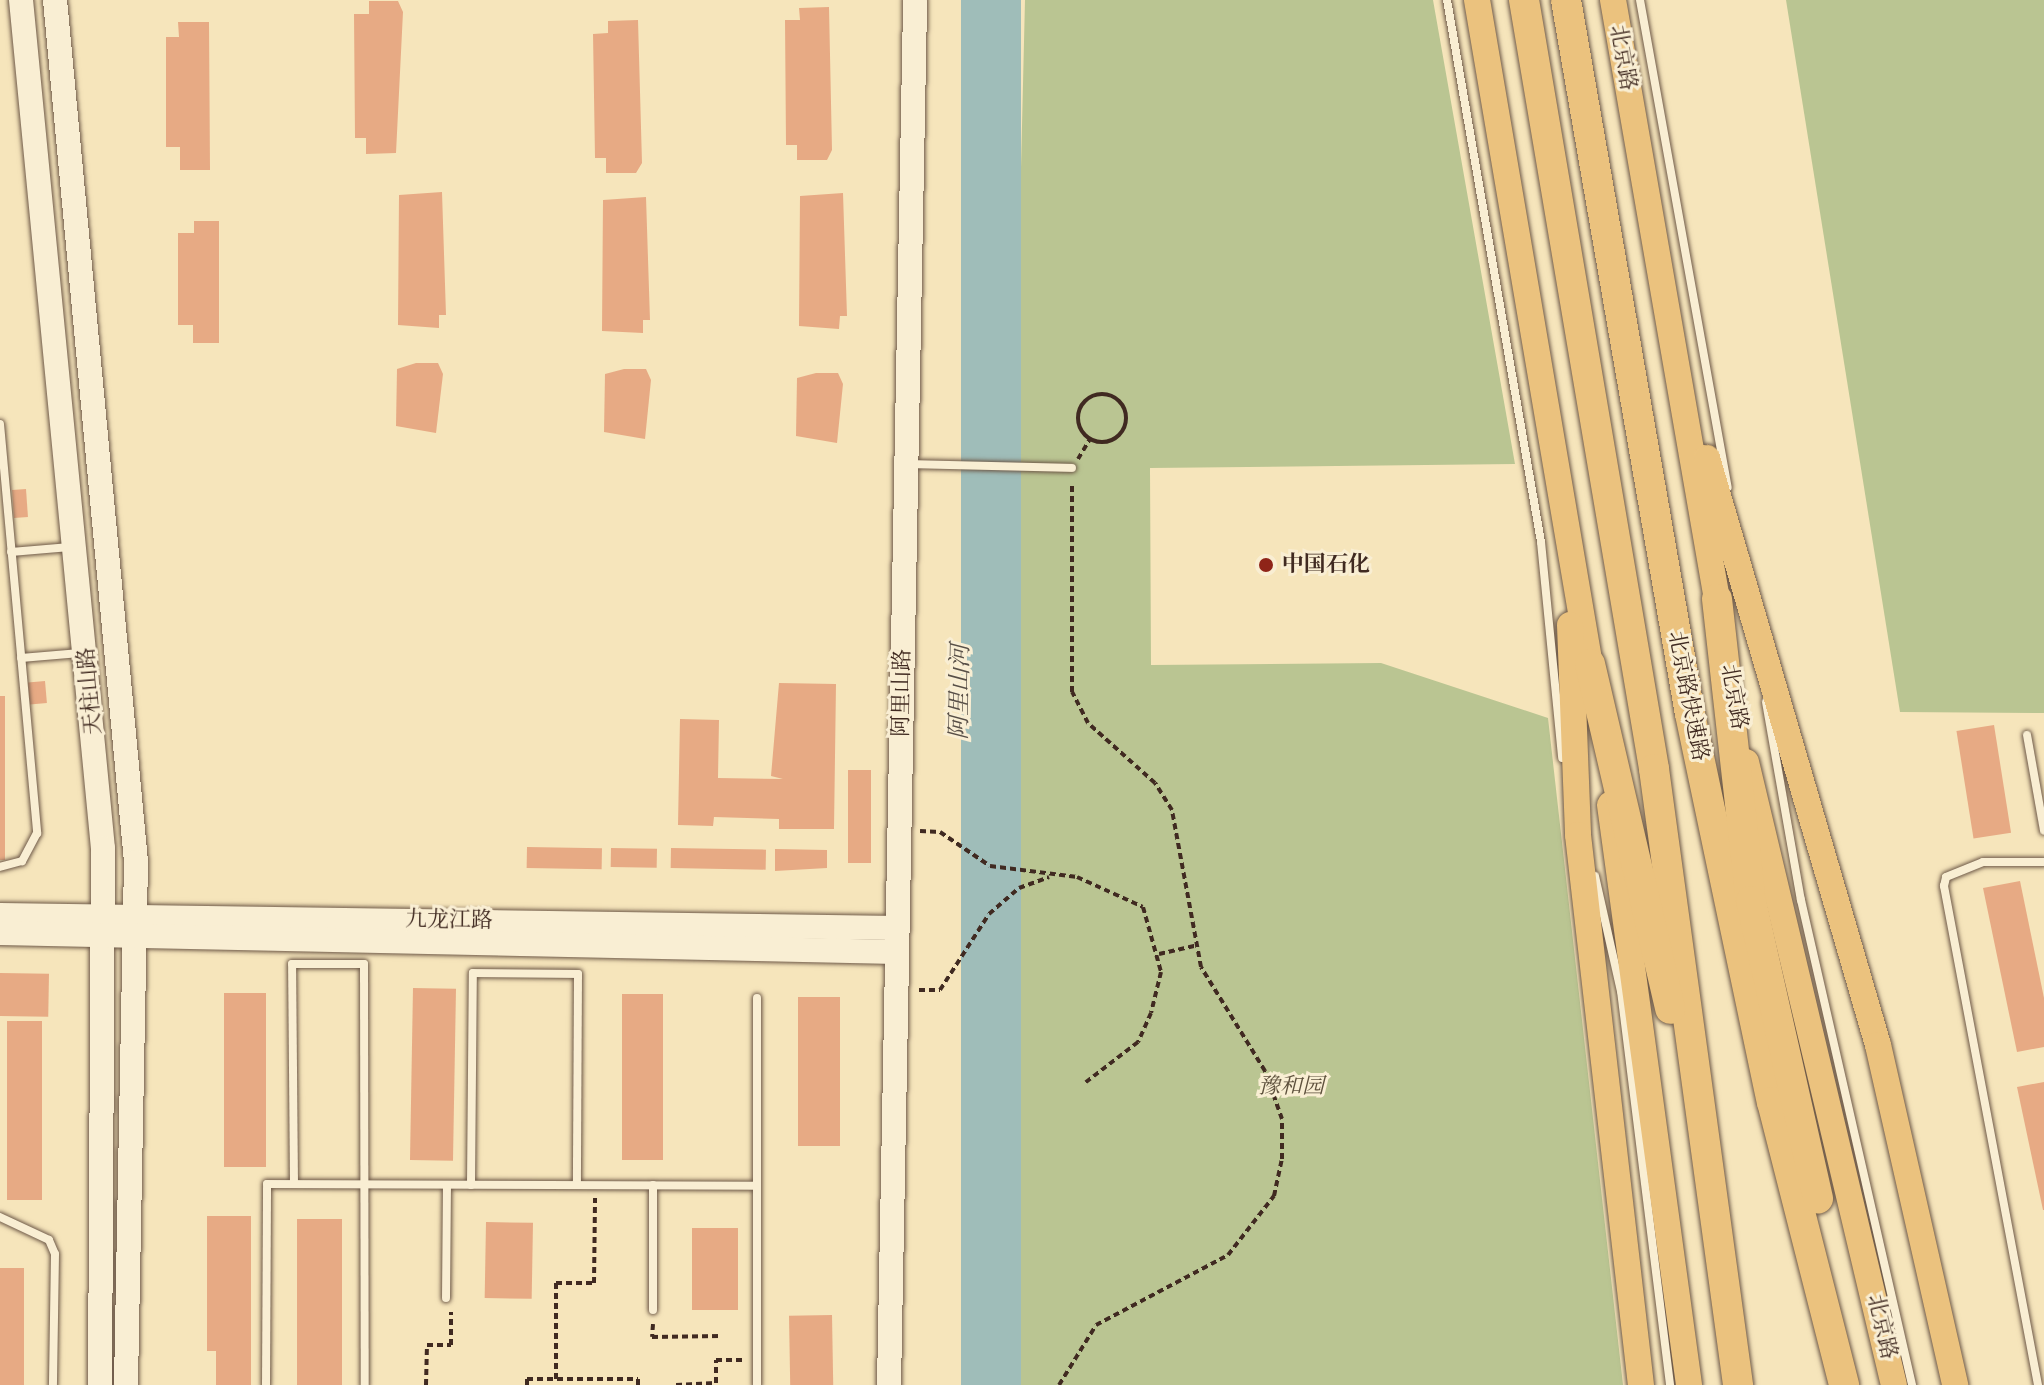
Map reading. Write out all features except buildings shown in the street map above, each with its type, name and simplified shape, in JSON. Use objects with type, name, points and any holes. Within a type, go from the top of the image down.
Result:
[{"type":"highway","name":"北京路快速路","points":[[1524,0],[1644,711],[1738,1385]]},
{"type":"highway","name":"北京路快速路","points":[[1566,0],[1688,701],[1772,1102],[1844,1385]]},
{"type":"highway","points":[[1717,599],[1751,901],[1848,1326],[1855,1385]]},
{"type":"highway","points":[[1590,664],[1662,966],[1730,1385]]},
{"type":"main road","points":[[1477,0],[1590,664],[1689,1385]]},
{"type":"main road","name":"北京路","points":[[1613,0],[1744,752],[1894,1385]]},
{"type":"main road","points":[[1674,351],[1743,576],[1878,1045],[1955,1385]]},
{"type":"main road","points":[[1565,510],[1576,799],[1641,1385]]},
{"type":"street","name":"天柱山路","points":[[21,0],[77,546],[105,924],[100,1385]]},
{"type":"street","name":"天柱山路","points":[[55,0],[136,862],[126,1385]]},
{"type":"street","name":"阿里山路","points":[[889,1385],[915,0]]},
{"type":"street","name":"九龙江路","points":[[0,915],[105,924],[897,940]]},
{"type":"street","name":"九龙江路","points":[[0,933],[105,924]]},
{"type":"lane","points":[[1447,0],[1541,542],[1631,1385]]},
{"type":"lane","points":[[1640,0],[1801,900],[1912,1385]]},
{"type":"lane","points":[[0,424],[36,843],[22,861],[0,867]]},
{"type":"lane","points":[[906,464],[1072,468]]},
{"type":"lane","points":[[11,552],[77,546]]},
{"type":"lane","points":[[21,658],[86,653]]},
{"type":"lane","points":[[2027,735],[2044,830]]},
{"type":"lane","points":[[1576,799],[1621,991],[1670,1385]]},
{"type":"lane","points":[[2038,1385],[1944,886],[1946,877],[1983,862],[2044,862]]},
{"type":"lane","points":[[294,1184],[292,964],[364,964],[365,1385]]},
{"type":"lane","points":[[471,1185],[473,973],[578,974],[577,1185]]},
{"type":"lane","points":[[757,998],[757,1385]]},
{"type":"lane","points":[[266,1385],[267,1184],[757,1186]]},
{"type":"lane","points":[[446,1298],[447,1185]]},
{"type":"lane","points":[[653,1185],[653,1310]]},
{"type":"lane","points":[[0,1217],[49,1240],[55,1254],[53,1385]]},
{"type":"path","points":[[1096,395],[1113,397],[1125,409],[1123,431],[1110,441],[1090,439],[1079,423],[1081,406],[1096,395]]},
{"type":"path","points":[[1059,1385],[1096,1325],[1228,1255],[1274,1196],[1282,1119],[1265,1071],[1195,946],[1172,810],[1155,783],[1088,723],[1072,692],[1072,468],[1090,439]]},
{"type":"path","points":[[940,832],[966,854],[1025,873],[1115,889],[1143,907],[1159,954],[1151,1013],[1138,1042],[1086,1082]]},
{"type":"path","points":[[940,990],[989,914],[1019,888],[1053,876]]},
{"type":"path","points":[[1159,954],[1195,946]]},
{"type":"path","points":[[556,1379],[556,1283],[594,1283],[596,1185]]},
{"type":"path","points":[[426,1385],[427,1345],[451,1345],[446,1298]]},
{"type":"path","points":[[653,1310],[652,1337],[721,1336]]},
{"type":"path","points":[[676,1385],[716,1384],[716,1360],[757,1360]]},
{"type":"path","points":[[527,1385],[527,1379],[638,1379],[638,1385]]},
{"type":"green space","name":"豫和园","points":[[1025,0],[1433,0],[1515,464],[1150,468],[1151,665],[1381,663],[1548,718],[1623,1385],[992,1385]]},
{"type":"green space","points":[[1786,0],[2044,0],[2044,713],[1900,712]]},
{"type":"water","points":[[961,0],[1021,0],[1021,1385],[961,1385]]},
{"type":"place","name":"中国石化","points":[[1266,565]]},
{"type":"water label","name":"阿里山河","points":[[960,692]]}]
